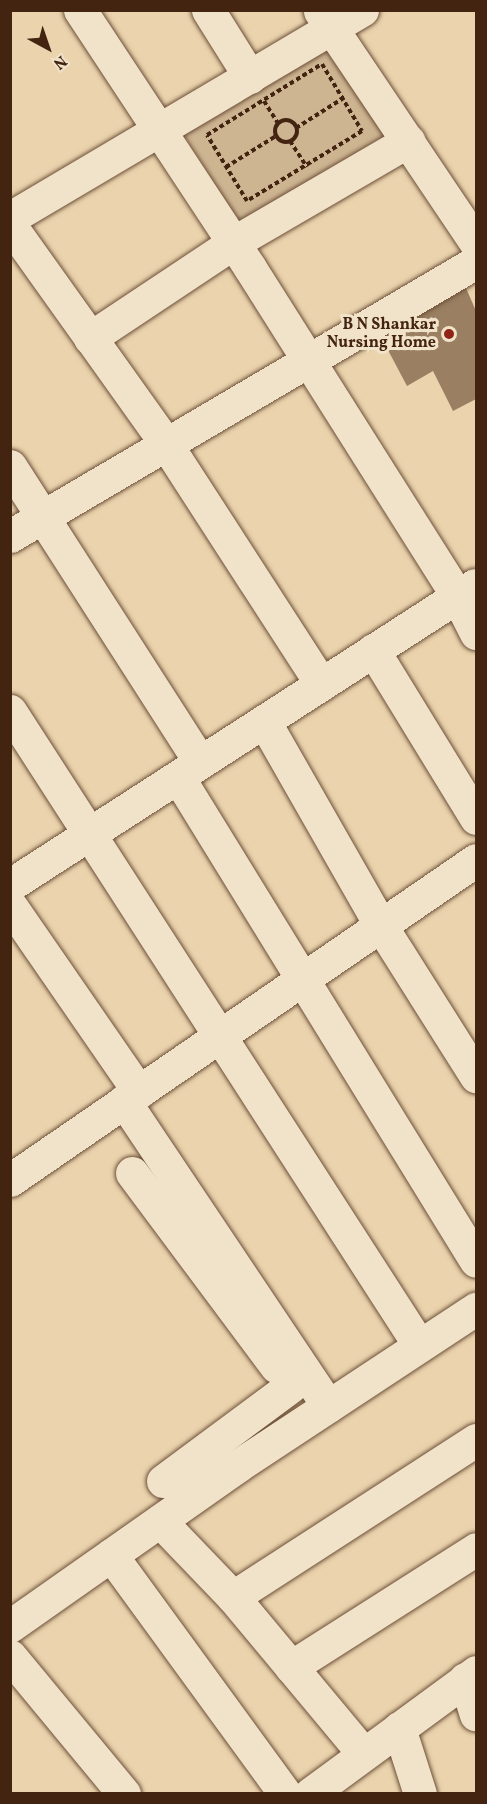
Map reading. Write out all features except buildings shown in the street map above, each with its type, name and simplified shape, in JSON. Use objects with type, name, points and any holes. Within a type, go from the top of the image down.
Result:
[{"type":"street","points":[[80,10],[309,362],[467,590],[477,633]]},
{"type":"street","points":[[208,10],[257,88]]},
{"type":"street","points":[[10,218],[159,131],[257,88],[325,19],[362,10]]},
{"type":"street","points":[[325,19],[356,91],[408,141],[477,243]]},
{"type":"street","points":[[90,338],[233,243],[408,141]]},
{"type":"street","points":[[10,225],[166,444],[321,684]]},
{"type":"street","points":[[10,536],[477,262]]},
{"type":"street","points":[[10,466],[44,515],[189,769],[304,979],[477,1261]]},
{"type":"street","points":[[10,885],[91,835],[467,590]]},
{"type":"street","points":[[373,650],[477,818]]},
{"type":"street","points":[[10,711],[419,1346]]},
{"type":"street","points":[[264,721],[381,926],[477,1076]]},
{"type":"street","points":[[10,1180],[381,926],[475,866]]},
{"type":"street","points":[[10,905],[131,1097],[320,1411]]},
{"type":"street","points":[[132,1173],[291,1386],[320,1411]]},
{"type":"street","points":[[10,1626],[320,1411],[477,1309]]},
{"type":"street","points":[[163,1481],[291,1386]]},
{"type":"street","points":[[234,1597],[477,1440]]},
{"type":"street","points":[[160,1521],[234,1597],[364,1754]]},
{"type":"street","points":[[291,1666],[477,1549]]},
{"type":"street","points":[[111,1555],[285,1794]]},
{"type":"street","points":[[10,1656],[124,1794]]},
{"type":"street","points":[[310,1794],[471,1675],[477,1714]]},
{"type":"street","points":[[399,1728],[420,1794]]},
{"type":"path","points":[[322,64],[356,91],[362,130],[247,201],[207,135],[257,88],[322,64]]},
{"type":"path","points":[[226,167],[276,136],[278,123],[257,88]]},
{"type":"path","points":[[276,136],[281,141],[290,141],[296,128],[356,91]]},
{"type":"path","points":[[278,123],[288,120],[296,128]]},
{"type":"shaded area","points":[[327,45],[384,136],[240,225],[184,135]]},
{"type":"place","name":"B N Shankar Nursing Home","points":[[449,334]]}]
